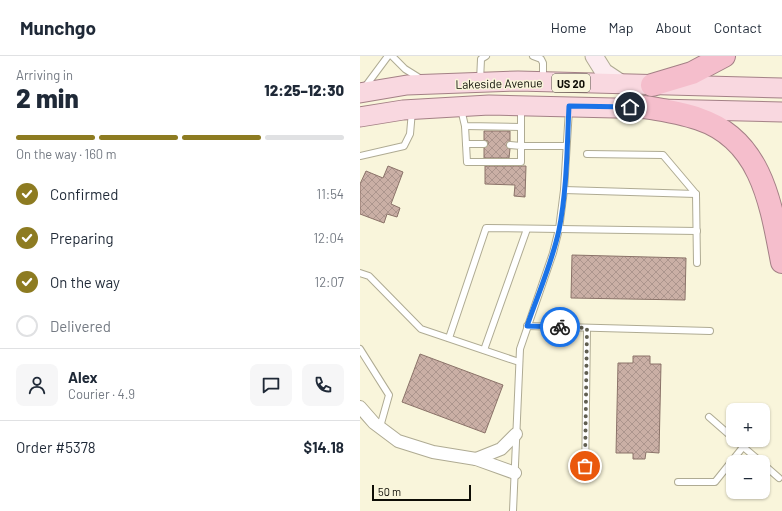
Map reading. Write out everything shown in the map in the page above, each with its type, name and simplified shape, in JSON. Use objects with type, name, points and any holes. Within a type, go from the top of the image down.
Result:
[{"type":"highway","points":[[652,85],[688,75],[724,56]]},
{"type":"highway","points":[[645,107],[682,114],[709,123],[728,133],[743,147],[756,166],[765,190],[782,262]]},
{"type":"main road","name":"Lakeside Avenue","points":[[360,93],[427,84],[480,82],[543,82],[782,88]]},
{"type":"main road","name":"Lakeside Avenue","points":[[360,117],[412,109],[460,106],[521,105],[645,107],[782,112]]},
{"type":"street","points":[[594,56],[604,72],[622,84]]},
{"type":"street","points":[[360,407],[380,427],[398,441],[433,452],[476,459],[515,473]]},
{"type":"street","points":[[476,459],[501,449],[516,434]]},
{"type":"lane","points":[[360,93],[388,56]]},
{"type":"lane","points":[[392,56],[405,68],[427,84]]},
{"type":"lane","points":[[533,56],[542,57],[543,82]]},
{"type":"lane","points":[[480,82],[482,57]]},
{"type":"lane","points":[[460,106],[465,126],[467,162],[521,162],[521,105]]},
{"type":"lane","points":[[513,511],[520,349],[553,253],[559,229],[564,190],[569,106]]},
{"type":"lane","points":[[360,156],[404,146],[410,134],[412,109]]},
{"type":"lane","points":[[465,126],[521,127]]},
{"type":"lane","points":[[466,144],[484,144]]},
{"type":"lane","points":[[510,145],[566,146]]},
{"type":"lane","points":[[587,154],[663,154],[696,194],[697,263]]},
{"type":"lane","points":[[564,190],[696,194]]},
{"type":"lane","points":[[449,338],[486,228],[697,231]]},
{"type":"lane","points":[[484,350],[527,229]]},
{"type":"lane","points":[[360,273],[369,276],[421,329],[519,362]]},
{"type":"lane","points":[[527,326],[710,331]]},
{"type":"lane","points":[[585,480],[587,328]]},
{"type":"lane","points":[[360,349],[389,395],[380,427]]},
{"type":"lane","points":[[709,417],[726,432]]},
{"type":"lane","points":[[678,482],[715,482],[743,447],[752,455]]},
{"type":"lane","points":[[770,470],[779,478]]},
{"type":"building","points":[[484,131],[510,131],[510,141],[506,145],[510,149],[509,158],[484,158],[484,148],[488,144],[488,141],[484,140]]},
{"type":"building","points":[[388,166],[403,172],[391,204],[400,208],[397,217],[387,214],[384,223],[360,214],[360,184],[366,171],[383,178]]},
{"type":"building","points":[[485,166],[526,166],[525,197],[514,196],[515,185],[485,184]]},
{"type":"building","points":[[572,255],[686,258],[685,300],[571,298]]},
{"type":"building","points":[[420,354],[503,385],[485,433],[402,402]]},
{"type":"building","points":[[633,356],[650,356],[650,364],[661,364],[659,453],[646,452],[645,459],[633,459],[633,453],[616,453],[618,363],[633,363]]},
{"type":"way so far","points":[[560,327],[587,328],[585,466]]},
{"type":"route","points":[[560,327],[527,326],[553,253],[559,229],[564,190],[569,106],[630,107]]}]
